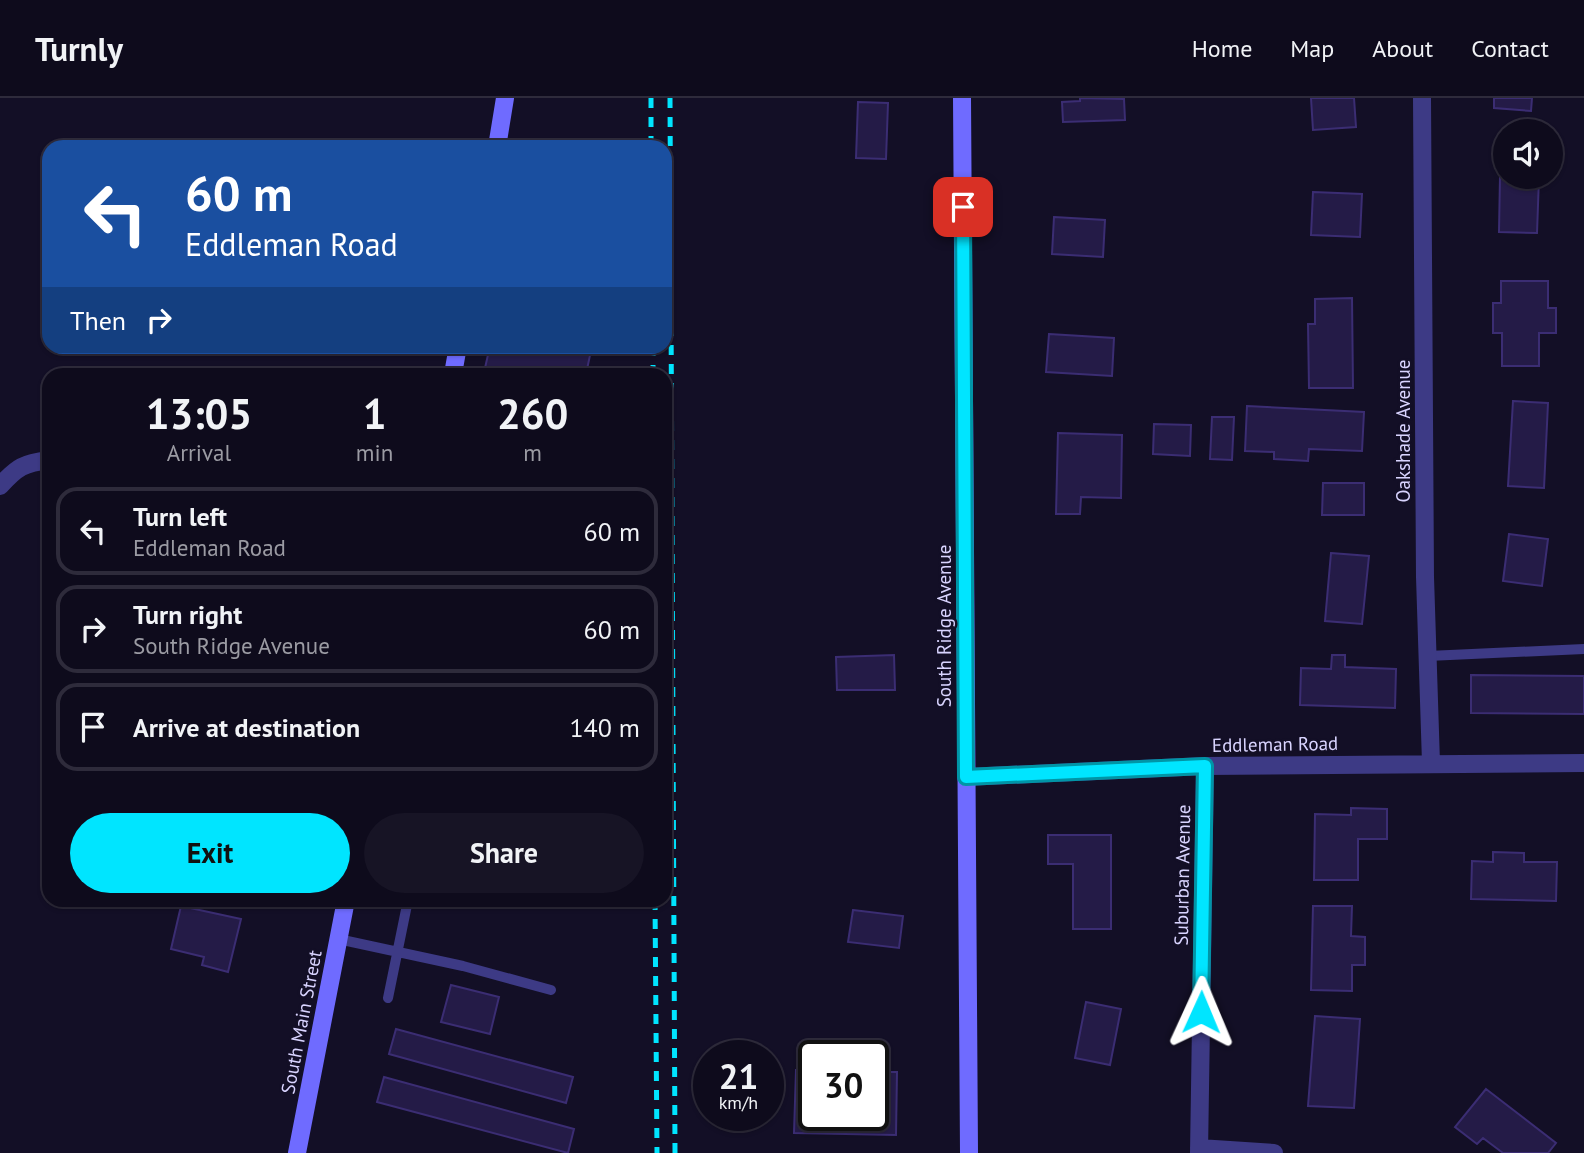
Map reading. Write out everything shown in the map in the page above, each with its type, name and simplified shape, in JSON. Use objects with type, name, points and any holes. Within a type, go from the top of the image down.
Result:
[{"type":"street","points":[[498,140],[505,98]]},
{"type":"street","name":"South Ridge Avenue","points":[[962,98],[969,1153]]},
{"type":"street","name":"Oakshade Avenue","points":[[1422,98],[1425,577],[1432,763]]},
{"type":"street","points":[[0,486],[13,471],[28,462],[42,461]]},
{"type":"street","name":"Eddleman Road","points":[[966,777],[1205,766],[1584,764]]},
{"type":"street","name":"Suburban Avenue","points":[[1199,1151],[1205,766]]},
{"type":"street","name":"South Main Street","points":[[297,1153],[345,907]]},
{"type":"street","points":[[1199,1151],[1274,1153]]},
{"type":"lane","points":[[1428,656],[1584,649]]},
{"type":"lane","points":[[388,998],[407,907]]},
{"type":"lane","points":[[338,939],[463,966],[551,990]]},
{"type":"building","points":[[1080,98],[1124,99],[1125,120],[1063,122],[1062,102],[1080,101]]},
{"type":"building","points":[[1311,98],[1354,98],[1356,127],[1313,130]]},
{"type":"building","points":[[1494,98],[1532,98],[1531,111],[1494,108]]},
{"type":"building","points":[[858,102],[888,103],[886,159],[856,158]]},
{"type":"building","points":[[1500,189],[1539,189],[1537,233],[1499,232]]},
{"type":"building","points":[[1313,192],[1362,194],[1360,237],[1311,235]]},
{"type":"building","points":[[1054,217],[1105,220],[1103,257],[1052,254]]},
{"type":"building","points":[[1501,281],[1548,281],[1548,308],[1556,308],[1556,333],[1539,333],[1539,366],[1502,366],[1502,333],[1493,333],[1493,303],[1501,303]]},
{"type":"building","points":[[1352,298],[1353,388],[1309,388],[1308,324],[1315,324],[1315,299]]},
{"type":"building","points":[[1049,334],[1114,338],[1112,376],[1046,372]]},
{"type":"building","points":[[488,354],[590,354],[587,368],[485,368]]},
{"type":"building","points":[[1513,401],[1548,403],[1544,488],[1508,486]]},
{"type":"building","points":[[1247,406],[1364,412],[1362,451],[1309,449],[1308,461],[1274,459],[1274,452],[1245,451]]},
{"type":"building","points":[[1212,417],[1234,417],[1232,460],[1210,459]]},
{"type":"building","points":[[1154,424],[1191,425],[1190,456],[1153,454]]},
{"type":"building","points":[[1058,433],[1122,435],[1121,498],[1081,497],[1080,514],[1056,514]]},
{"type":"building","points":[[1323,483],[1364,483],[1364,515],[1322,515]]},
{"type":"building","points":[[1509,534],[1548,539],[1542,586],[1503,581]]},
{"type":"building","points":[[1331,553],[1369,556],[1362,624],[1325,621]]},
{"type":"building","points":[[894,655],[895,690],[837,690],[836,657]]},
{"type":"building","points":[[1332,655],[1345,655],[1345,667],[1396,669],[1395,708],[1300,705],[1301,668],[1331,669]]},
{"type":"building","points":[[1471,675],[1584,676],[1584,714],[1471,713]]},
{"type":"building","points":[[1351,808],[1387,809],[1387,839],[1358,839],[1358,880],[1314,880],[1315,814],[1351,815]]},
{"type":"building","points":[[1048,835],[1111,835],[1111,929],[1073,929],[1073,864],[1048,864]]},
{"type":"building","points":[[1493,852],[1524,853],[1524,862],[1557,862],[1556,901],[1471,899],[1472,861],[1493,862]]},
{"type":"building","points":[[1313,906],[1352,906],[1351,936],[1365,937],[1365,965],[1352,965],[1352,991],[1311,990]]},
{"type":"building","points":[[181,907],[241,919],[228,972],[202,965],[204,957],[171,949]]},
{"type":"building","points":[[853,910],[903,916],[899,948],[848,942]]},
{"type":"building","points":[[451,985],[499,997],[490,1034],[441,1022]]},
{"type":"building","points":[[1086,1002],[1121,1009],[1110,1065],[1075,1058]]},
{"type":"building","points":[[1315,1016],[1360,1019],[1354,1108],[1308,1106]]},
{"type":"building","points":[[396,1029],[573,1077],[566,1103],[389,1054]]},
{"type":"building","points":[[796,1070],[798,1131],[889,1131],[889,1072],[897,1072],[896,1135],[794,1133]]},
{"type":"building","points":[[384,1077],[574,1129],[568,1153],[377,1102]]},
{"type":"building","points":[[1486,1089],[1556,1143],[1548,1153],[1503,1153],[1483,1138],[1477,1144],[1455,1127]]},
{"type":"railway","points":[[651,98],[651,140]]},
{"type":"railway","points":[[670,98],[670,140]]},
{"type":"railway","points":[[653,354],[653,368]]},
{"type":"railway","points":[[671,354],[671,368]]},
{"type":"railway","points":[[672,520],[675,1153]]},
{"type":"railway","points":[[655,907],[657,1153]]},
{"type":"route","points":[[963,207],[966,777],[1205,766],[1201,1012]]}]
